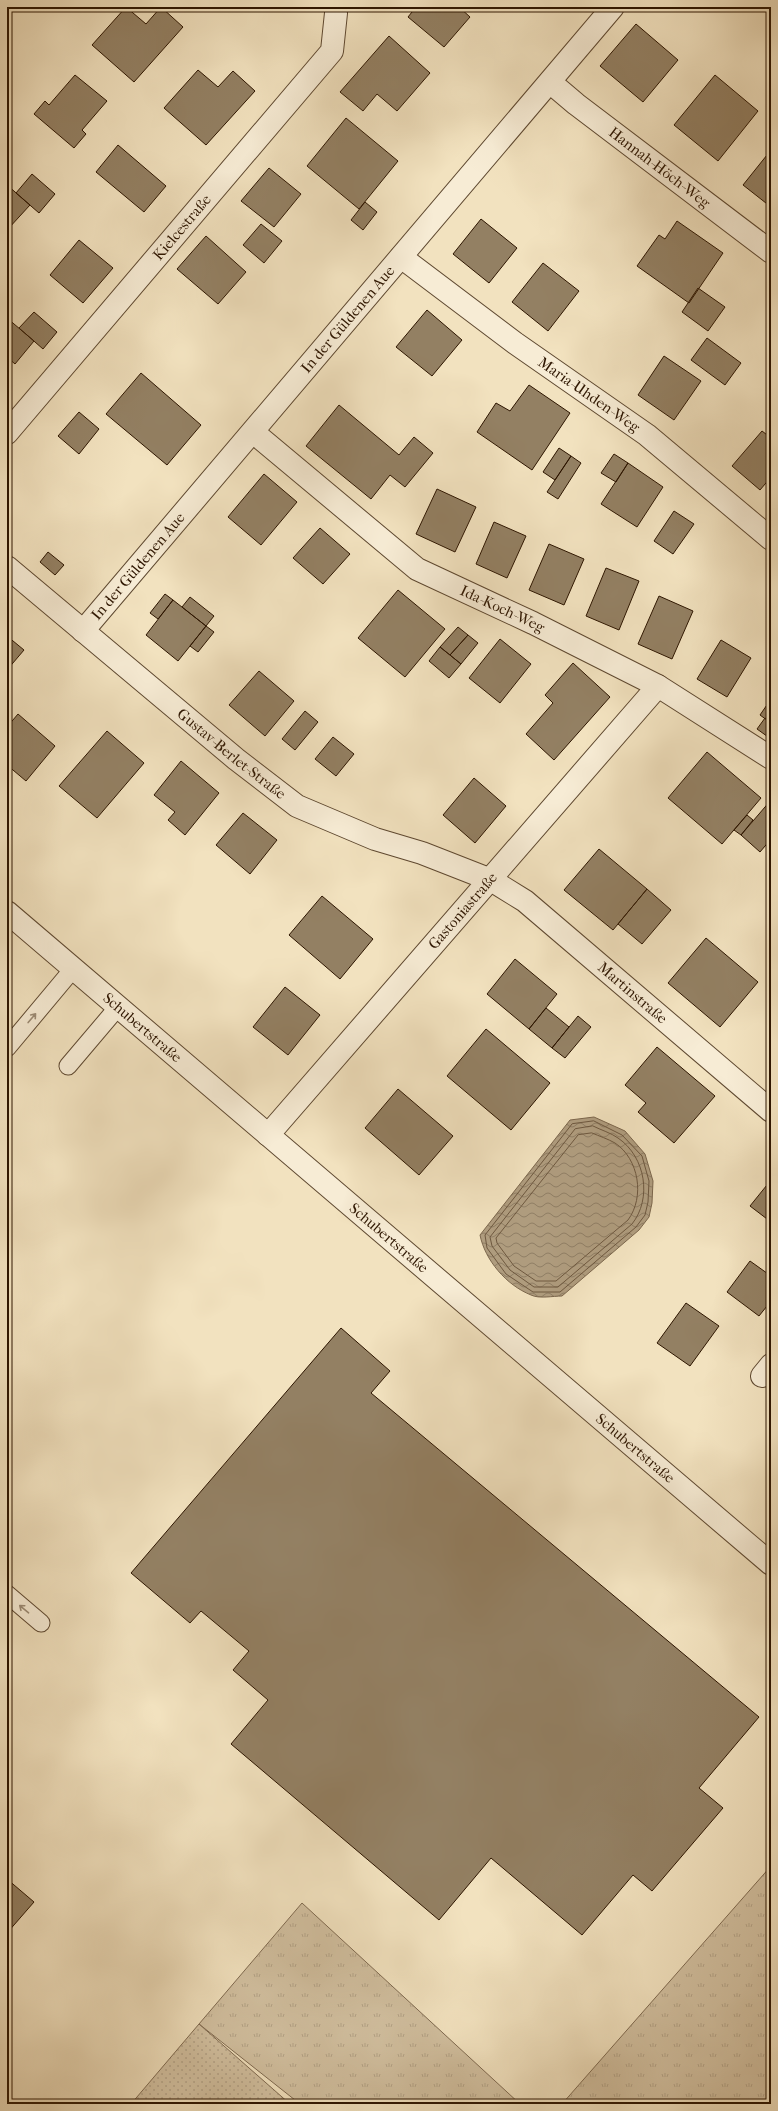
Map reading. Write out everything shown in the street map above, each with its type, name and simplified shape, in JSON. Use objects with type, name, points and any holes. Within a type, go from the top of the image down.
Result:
[{"type":"street","name":"In der Güldenen Aue","points":[[83,631],[613,7]]},
{"type":"street","name":"Kielcestraße","points":[[7,433],[332,51],[336,13]]},
{"type":"street","name":"Hannah-Höch-Weg","points":[[550,82],[624,141],[771,252]]},
{"type":"street","name":"Maria-Uhden-Weg","points":[[401,257],[515,343],[647,435],[771,539]]},
{"type":"street","name":"Ida-Koch-Weg","points":[[253,432],[417,569],[532,623],[658,686],[771,758]]},
{"type":"street","name":"Gustav-Berlet-Straße","points":[[7,567],[236,759],[298,806],[375,839],[422,853],[491,880]]},
{"type":"street","name":"Gastoniastraße","points":[[268,1135],[658,686]]},
{"type":"street","name":"Martinstraße","points":[[491,880],[525,901],[771,1111]]},
{"type":"street","name":"Schubertstraße","points":[[7,912],[771,1564]]},
{"type":"lane","points":[[7,1048],[73,969]]},
{"type":"lane","points":[[68,1066],[118,1007]]},
{"type":"lane","points":[[7,1594],[41,1623]]},
{"type":"green space","points":[[771,1866],[771,2104],[562,2104]]},
{"type":"green space","points":[[302,1903],[520,2104],[300,2104],[199,2024]]},
{"type":"green space","points":[[199,2024],[290,2104],[131,2104]]},
{"type":"water","points":[[594,1117],[625,1131],[645,1154],[653,1181],[652,1203],[649,1217],[639,1230],[562,1296],[534,1296],[513,1285],[498,1271],[487,1254],[480,1235],[570,1120]]},
{"type":"building","points":[[126,7],[146,24],[161,7],[183,27],[134,82],[92,45]]},
{"type":"building","points":[[416,7],[459,7],[470,17],[444,47],[408,17]]},
{"type":"building","points":[[636,24],[678,60],[643,102],[600,66]]},
{"type":"building","points":[[389,36],[430,73],[397,111],[377,94],[363,111],[340,92]]},
{"type":"building","points":[[198,70],[218,87],[233,71],[255,91],[206,145],[164,108]]},
{"type":"building","points":[[75,75],[107,101],[82,130],[86,134],[74,148],[34,114],[45,101],[49,105]]},
{"type":"building","points":[[715,75],[758,111],[718,161],[674,125]]},
{"type":"building","points":[[346,118],[398,161],[359,209],[307,166]]},
{"type":"building","points":[[118,145],[166,186],[144,212],[96,172]]},
{"type":"building","points":[[771,150],[771,207],[743,185]]},
{"type":"building","points":[[269,168],[301,194],[274,227],[241,201]]},
{"type":"building","points":[[32,174],[55,194],[39,213],[16,193]]},
{"type":"building","points":[[7,185],[30,205],[8,229],[7,228]]},
{"type":"building","points":[[365,202],[377,212],[363,230],[351,220]]},
{"type":"building","points":[[481,219],[517,248],[489,283],[453,254]]},
{"type":"building","points":[[677,221],[723,253],[689,303],[637,266],[659,235],[665,239]]},
{"type":"building","points":[[261,224],[282,241],[264,263],[243,245]]},
{"type":"building","points":[[206,236],[246,272],[218,304],[177,269]]},
{"type":"building","points":[[79,240],[113,268],[83,303],[50,275]]},
{"type":"building","points":[[543,263],[579,291],[548,331],[512,302]]},
{"type":"building","points":[[698,288],[725,307],[708,331],[682,312]]},
{"type":"building","points":[[427,310],[462,340],[432,376],[396,347]]},
{"type":"building","points":[[34,312],[57,332],[43,349],[19,328]]},
{"type":"building","points":[[7,318],[34,341],[15,364],[7,357]]},
{"type":"building","points":[[707,338],[741,363],[725,385],[691,360]]},
{"type":"building","points":[[664,356],[701,381],[674,420],[638,395]]},
{"type":"building","points":[[141,373],[201,425],[167,465],[106,414]]},
{"type":"building","points":[[529,385],[570,413],[532,470],[477,432],[496,403],[510,411]]},
{"type":"building","points":[[339,405],[399,455],[414,437],[433,453],[405,487],[390,475],[371,499],[306,446]]},
{"type":"building","points":[[79,412],[99,429],[79,454],[58,436]]},
{"type":"building","points":[[762,431],[771,438],[771,477],[760,490],[732,466]]},
{"type":"building","points":[[559,448],[571,456],[555,480],[543,472]]},
{"type":"building","points":[[614,454],[628,463],[616,482],[601,473]]},
{"type":"building","points":[[571,456],[581,463],[558,499],[547,492]]},
{"type":"building","points":[[628,463],[663,487],[637,527],[601,504]]},
{"type":"building","points":[[264,474],[297,502],[261,545],[228,517]]},
{"type":"building","points":[[437,489],[476,507],[455,552],[416,534]]},
{"type":"building","points":[[674,511],[694,524],[673,554],[654,541]]},
{"type":"building","points":[[494,522],[526,536],[507,578],[476,564]]},
{"type":"building","points":[[320,528],[350,554],[323,584],[293,558]]},
{"type":"building","points":[[549,544],[584,559],[564,605],[529,590]]},
{"type":"building","points":[[48,552],[64,565],[55,575],[40,562]]},
{"type":"building","points":[[606,568],[639,581],[619,630],[586,616]]},
{"type":"building","points":[[398,590],[445,629],[405,677],[358,638]]},
{"type":"building","points":[[165,594],[173,600],[158,619],[150,613]]},
{"type":"building","points":[[659,596],[693,611],[672,659],[638,644]]},
{"type":"building","points":[[190,597],[214,616],[206,626],[182,607]]},
{"type":"building","points":[[173,600],[206,626],[178,661],[146,635]]},
{"type":"building","points":[[206,626],[214,632],[198,652],[190,646]]},
{"type":"building","points":[[458,627],[468,635],[450,655],[440,647]]},
{"type":"building","points":[[468,635],[478,643],[461,664],[450,655]]},
{"type":"building","points":[[7,636],[24,650],[7,670]]},
{"type":"building","points":[[500,639],[531,664],[500,703],[469,678]]},
{"type":"building","points":[[721,640],[751,658],[727,697],[697,679]]},
{"type":"building","points":[[440,647],[461,664],[449,678],[429,661]]},
{"type":"building","points":[[573,663],[610,697],[554,760],[526,734],[553,703],[545,695]]},
{"type":"building","points":[[259,671],[294,701],[265,736],[229,705]]},
{"type":"building","points":[[771,699],[771,723],[760,715]]},
{"type":"building","points":[[305,711],[318,722],[295,750],[282,739]]},
{"type":"building","points":[[18,714],[55,746],[26,781],[7,765],[7,727]]},
{"type":"building","points":[[765,718],[771,723],[771,739],[757,729]]},
{"type":"building","points":[[107,731],[144,763],[97,818],[59,786]]},
{"type":"building","points":[[333,737],[354,754],[336,776],[315,759]]},
{"type":"building","points":[[707,752],[761,798],[722,844],[668,798]]},
{"type":"building","points":[[181,761],[219,793],[185,835],[168,820],[175,812],[154,795]]},
{"type":"building","points":[[474,778],[506,806],[475,843],[443,815]]},
{"type":"building","points":[[771,800],[771,839],[760,852],[741,835]]},
{"type":"building","points":[[243,813],[277,840],[250,874],[216,845]]},
{"type":"building","points":[[747,815],[753,820],[741,835],[734,830]]},
{"type":"building","points":[[599,849],[647,889],[613,930],[564,890]]},
{"type":"building","points":[[647,889],[671,910],[642,944],[618,924]]},
{"type":"building","points":[[322,896],[373,939],[340,979],[289,935]]},
{"type":"building","points":[[706,938],[758,982],[720,1027],[668,983]]},
{"type":"building","points":[[515,959],[557,994],[529,1029],[487,994]]},
{"type":"building","points":[[285,987],[320,1015],[288,1055],[253,1027]]},
{"type":"building","points":[[546,1008],[569,1027],[552,1048],[529,1029]]},
{"type":"building","points":[[578,1016],[591,1027],[565,1058],[552,1048]]},
{"type":"building","points":[[486,1029],[550,1083],[511,1130],[447,1076]]},
{"type":"building","points":[[657,1047],[715,1096],[674,1143],[638,1112],[646,1103],[625,1085]]},
{"type":"building","points":[[398,1089],[453,1136],[419,1175],[365,1128]]},
{"type":"building","points":[[771,1180],[771,1222],[750,1206]]},
{"type":"building","points":[[750,1261],[771,1276],[771,1301],[759,1316],[727,1292]]},
{"type":"building","points":[[686,1303],[719,1326],[690,1366],[657,1343]]},
{"type":"building","points":[[341,1328],[390,1371],[371,1393],[759,1717],[699,1788],[723,1808],[652,1891],[633,1875],[582,1935],[491,1858],[439,1920],[231,1744],[268,1700],[233,1670],[249,1651],[201,1611],[190,1623],[131,1573]]},
{"type":"building","points":[[7,1879],[34,1902],[7,1933]]}]
